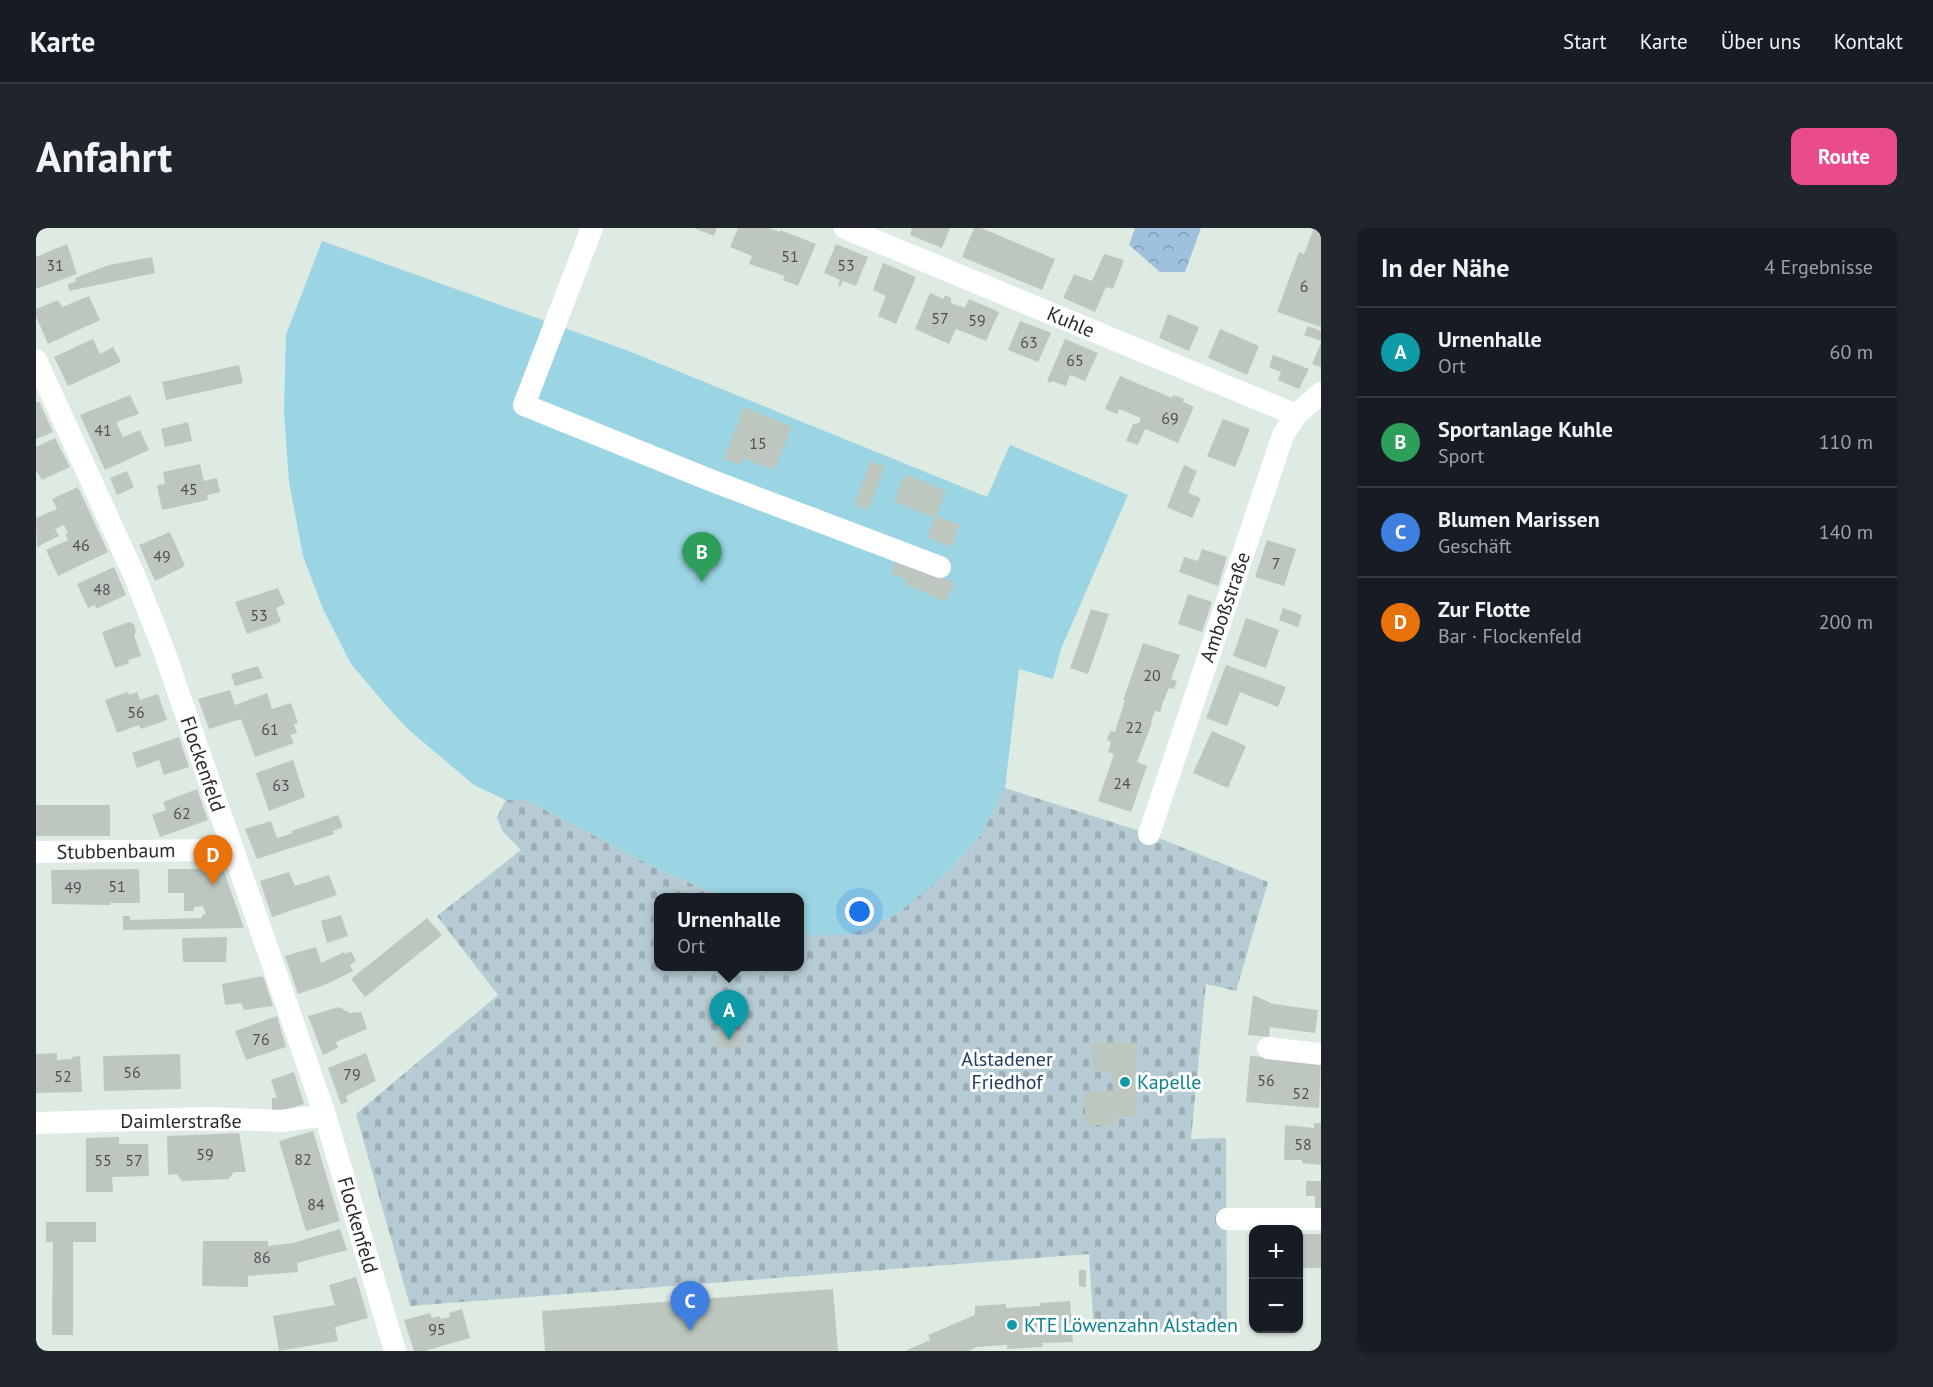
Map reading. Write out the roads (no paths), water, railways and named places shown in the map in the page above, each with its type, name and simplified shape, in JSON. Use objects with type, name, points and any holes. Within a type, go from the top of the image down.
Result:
[{"type":"street","points":[[592,228],[524,405],[710,480],[940,567]]},
{"type":"street","name":"Kuhle","points":[[845,228],[1296,415]]},
{"type":"street","name":"Flockenfeld","points":[[36,360],[163,648],[325,1115],[395,1351]]},
{"type":"street","name":"Amboßstraße","points":[[1149,834],[1165,807],[1276,454],[1296,415],[1321,393]]},
{"type":"street","name":"Stubbenbaum","points":[[36,852],[212,850],[231,846]]},
{"type":"street","points":[[1268,1048],[1321,1054]]},
{"type":"street","name":"Daimlerstraße","points":[[36,1123],[210,1118],[282,1121],[325,1115]]},
{"type":"street","points":[[1227,1219],[1321,1219]]},
{"type":"place","name":"Sportanlage Kuhle","points":[[702,582]]},
{"type":"place","name":"Zur Flotte","points":[[213,885]]},
{"type":"place","name":"Urnenhalle","points":[[729,1040]]},
{"type":"place","name":"Kapelle","points":[[1125,1082]]},
{"type":"place","name":"KTE Löwenzahn Alstaden","points":[[1012,1325]]},
{"type":"place","name":"Blumen Marissen","points":[[690,1331]]},
{"type":"park label","name":"Alstadener Friedhof","points":[[1007,1070]]}]
